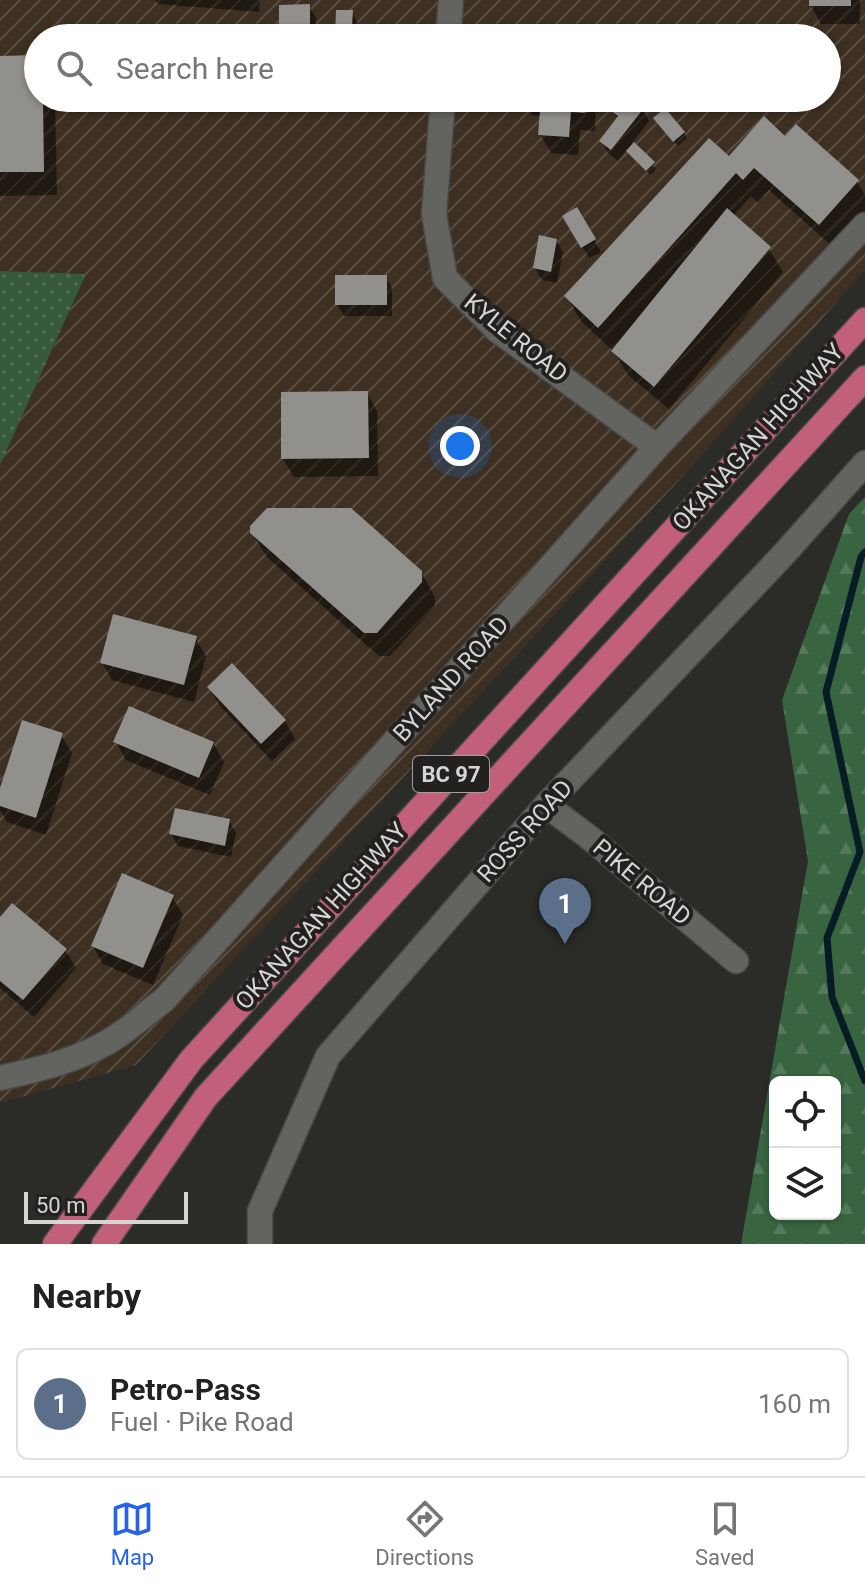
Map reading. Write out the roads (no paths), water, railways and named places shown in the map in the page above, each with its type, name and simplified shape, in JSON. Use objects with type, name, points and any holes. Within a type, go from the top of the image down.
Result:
[{"type":"highway","name":"OKANAGAN HIGHWAY","points":[[55,1244],[191,1060],[865,320]]},
{"type":"highway","name":"OKANAGAN HIGHWAY","points":[[104,1244],[206,1097],[865,378]]},
{"type":"street","points":[[449,24],[451,0]]},
{"type":"street","name":"KYLE ROAD","points":[[442,112],[434,214],[445,278],[497,330],[657,447]]},
{"type":"street","name":"BYLAND ROAD","points":[[0,1078],[58,1064],[89,1052],[118,1036],[164,1000],[657,447],[865,225]]},
{"type":"street","name":"ROSS ROAD","points":[[260,1244],[260,1211],[328,1056],[546,805],[784,554],[865,463]]},
{"type":"street","name":"PIKE ROAD","points":[[546,805],[590,838],[736,961]]},
{"type":"waterway","points":[[865,552],[861,557],[826,692],[860,852],[827,938],[832,997],[865,1081]]},
{"type":"place","name":"Petro-Pass","points":[[565,944]]}]
